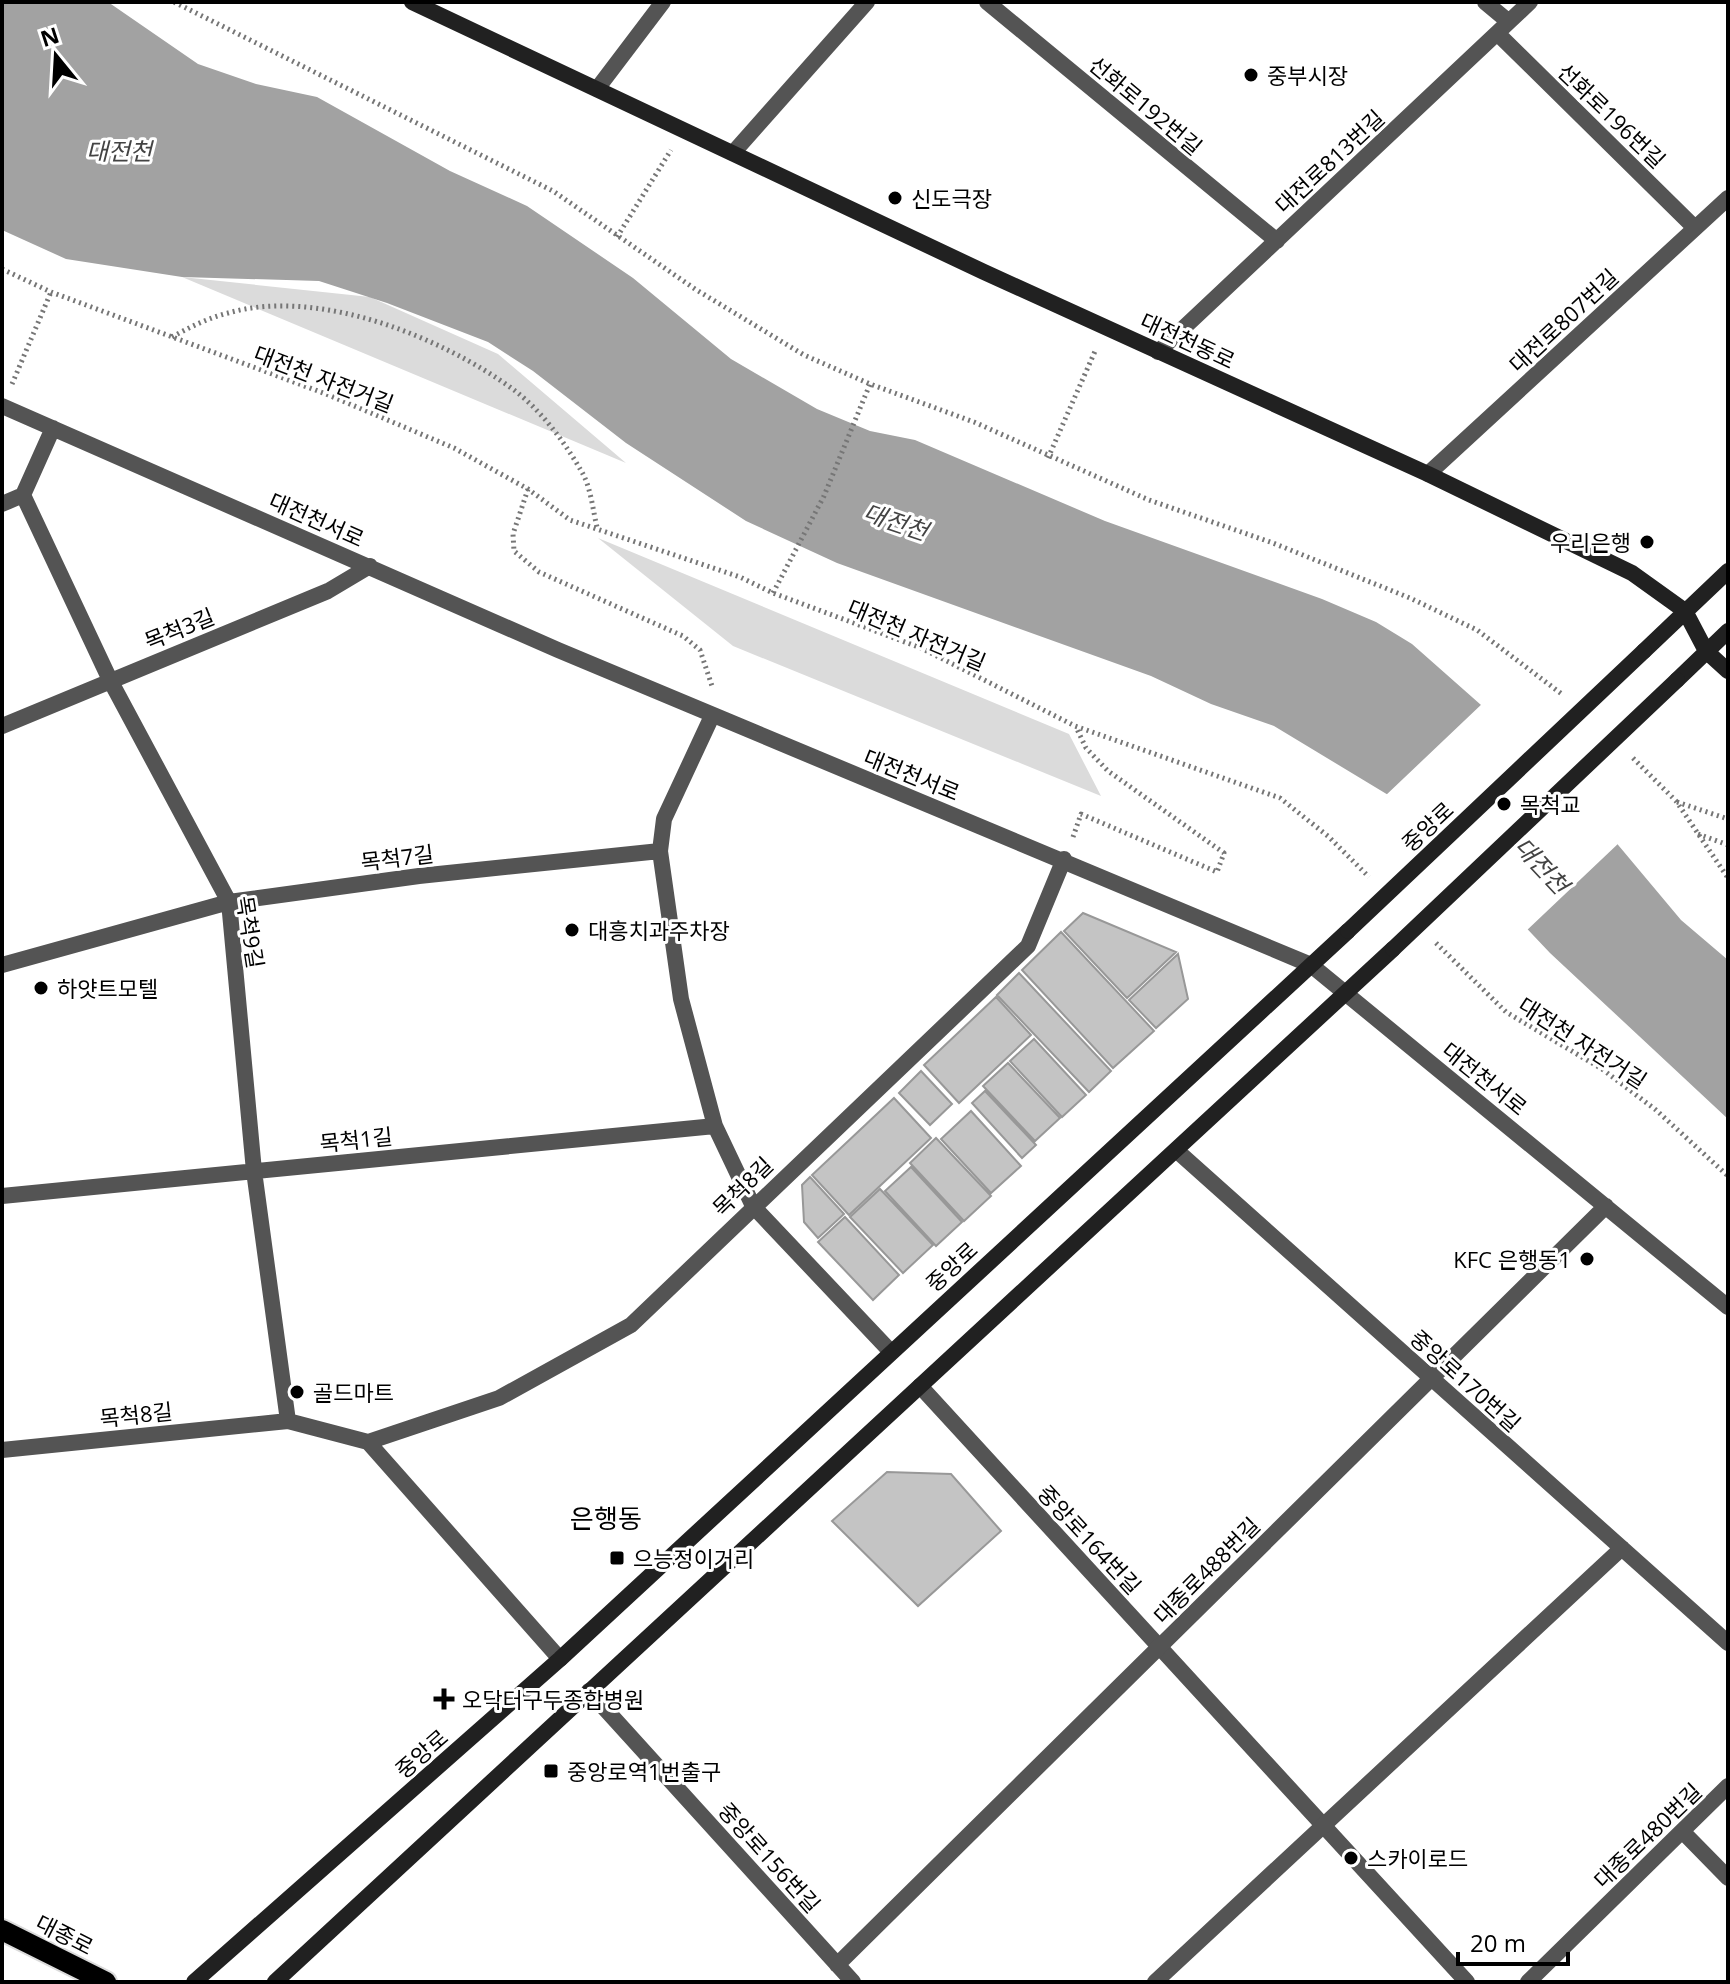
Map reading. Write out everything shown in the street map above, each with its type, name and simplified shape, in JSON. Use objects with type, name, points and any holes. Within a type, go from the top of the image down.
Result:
[{"type":"main road","name":"대전천동로","points":[[412,2],[1158,352],[1428,474],[1632,573],[1685,611],[1706,651],[1728,671]]},
{"type":"main road","name":"중앙로","points":[[194,1982],[560,1659],[1348,931],[1728,571]]},
{"type":"main road","points":[[275,1982],[1346,993],[1728,631]]},
{"type":"main road","name":"대종로","points":[[2,1930],[106,1982]]},
{"type":"street","points":[[733,153],[867,2]]},
{"type":"street","name":"선화로192번길","points":[[987,2],[1277,241]]},
{"type":"street","name":"선화로196번길","points":[[1485,2],[1503,27],[1695,228]]},
{"type":"street","name":"대전로813번길","points":[[1158,352],[1530,2]]},
{"type":"street","points":[[597,89],[660,3]]},
{"type":"street","name":"대전로807번길","points":[[1428,474],[1728,198]]},
{"type":"street","name":"대전천서로","points":[[2,406],[712,716],[1064,859],[1311,965],[1728,1307]]},
{"type":"street","points":[[2,504],[23,495],[53,428]]},
{"type":"street","name":"목척9길","points":[[23,495],[110,680],[229,902],[254,1171],[288,1421]]},
{"type":"street","name":"목척3길","points":[[2,726],[328,591],[370,566]]},
{"type":"street","points":[[712,716],[664,819],[660,851],[681,999],[715,1126],[753,1206],[891,1352]]},
{"type":"street","name":"목척7길","points":[[2,965],[229,902],[419,876],[660,851]]},
{"type":"street","name":"목척8길","points":[[2,1450],[288,1421],[368,1442],[499,1398],[631,1325],[1028,946],[1064,859]]},
{"type":"street","name":"목척1길","points":[[2,1196],[715,1126]]},
{"type":"street","name":"중앙로170번길","points":[[1176,1150],[1728,1643]]},
{"type":"street","name":"대종로488번길","points":[[837,1965],[1606,1206]]},
{"type":"street","name":"중앙로164번길","points":[[920,1386],[1467,1982]]},
{"type":"street","points":[[368,1442],[560,1659]]},
{"type":"street","points":[[1155,1982],[1325,1828],[1622,1548]]},
{"type":"street","name":"중앙로156번길","points":[[589,1691],[853,1982]]},
{"type":"street","name":"대종로480번길","points":[[1528,1982],[1728,1786]]},
{"type":"street","points":[[1682,1831],[1728,1878]]},
{"type":"path","points":[[174,2],[553,191],[617,237],[804,355],[870,384],[974,422],[1048,458],[1410,598],[1477,630],[1570,702]]},
{"type":"path","points":[[617,237],[671,151]]},
{"type":"path","name":"대전천 자전거길","points":[[2,269],[51,292],[326,394],[454,448],[528,489],[570,520],[740,577],[773,593],[921,648],[1075,726],[1280,798],[1329,837],[1373,881]]},
{"type":"path","points":[[23,359],[51,292]]},
{"type":"path","points":[[171,337],[229,312],[268,306],[353,316],[413,333],[462,357],[516,391],[555,431],[584,477],[597,528]]},
{"type":"path","points":[[1048,458],[1090,365]]},
{"type":"path","points":[[773,593],[824,496],[870,384]]},
{"type":"path","points":[[528,489],[513,534],[514,551],[539,572],[683,636],[700,650],[712,680],[712,716]]},
{"type":"path","points":[[1064,859],[1081,814],[1217,872],[1224,853],[1108,771],[1086,748],[1075,726]]},
{"type":"path","points":[[1623,748],[1676,801],[1728,878]]},
{"type":"path","points":[[1676,801],[1728,819]]},
{"type":"path","points":[[1697,834],[1728,845]]},
{"type":"path","name":"대전천 자전거길","points":[[1428,936],[1506,1012],[1602,1069],[1656,1110],[1728,1176]]},
{"type":"shaded area","points":[[182,277],[370,297],[498,354],[626,463]]},
{"type":"shaded area","points":[[598,538],[1069,734],[1101,796],[733,646]]},
{"type":"water","name":"대전천","points":[[2,2],[108,2],[198,64],[256,84],[317,97],[450,171],[527,206],[633,278],[731,359],[817,409],[870,431],[915,440],[1105,521],[1322,599],[1376,622],[1412,644],[1557,772],[1681,920],[1728,960],[1728,1119],[1550,953],[1418,813],[1274,726],[1211,704],[1151,676],[837,563],[746,521],[626,443],[533,371],[488,342],[319,281],[182,277],[66,259],[2,230]]},
{"type":"pier","points":[[1484,702],[1560,769],[1621,841],[1525,932],[1416,816],[1384,797]]},
{"type":"building","points":[[1083,913],[1176,952],[1127,998],[1064,931]]},
{"type":"building","points":[[1061,932],[1154,1031],[1113,1068],[1022,970]]},
{"type":"building","points":[[1178,954],[1188,999],[1156,1028],[1129,1000]]},
{"type":"building","points":[[1019,973],[1111,1071],[1089,1092],[997,995]]},
{"type":"building","points":[[996,997],[1031,1035],[959,1103],[924,1065]]},
{"type":"building","points":[[1034,1039],[1086,1095],[1062,1117],[1010,1061]]},
{"type":"building","points":[[1008,1063],[1060,1118],[1035,1141],[983,1086]]},
{"type":"building","points":[[921,1071],[952,1104],[930,1125],[899,1093]]},
{"type":"building","points":[[985,1091],[1036,1145],[1022,1158],[972,1103]]},
{"type":"building","points":[[894,1098],[931,1138],[849,1215],[812,1175]]},
{"type":"building","points":[[971,1111],[1021,1166],[991,1193],[941,1139]]},
{"type":"building","points":[[936,1138],[991,1196],[964,1221],[910,1163]]},
{"type":"building","points":[[911,1167],[962,1222],[936,1246],[885,1191]]},
{"type":"building","points":[[810,1177],[844,1214],[818,1238],[804,1222],[802,1185]]},
{"type":"building","points":[[880,1189],[933,1245],[903,1273],[850,1217]]},
{"type":"building","points":[[845,1217],[899,1275],[873,1300],[818,1242]]},
{"type":"building","points":[[887,1472],[951,1474],[1001,1531],[918,1606],[832,1521]]},
{"type":"place","name":"중부시장","points":[[1251,75]]},
{"type":"place","name":"신도극장","points":[[895,198]]},
{"type":"place","name":"우리은행","points":[[1647,542]]},
{"type":"place","name":"목척교","points":[[1504,804]]},
{"type":"place","name":"대흥치과주차장","points":[[572,930]]},
{"type":"place","name":"하얏트모텔","points":[[41,988]]},
{"type":"place","name":"KFC 은행동1","points":[[1587,1259]]},
{"type":"place","name":"골드마트","points":[[297,1392]]},
{"type":"place","name":"으능정이거리","points":[[617,1558]]},
{"type":"place","name":"오닥터구두종합병원","points":[[444,1699]]},
{"type":"place","name":"중앙로역1번출구","points":[[551,1771]]},
{"type":"place","name":"스카이로드","points":[[1351,1858]]},
{"type":"district","name":"은행동","points":[[606,1518]]}]
